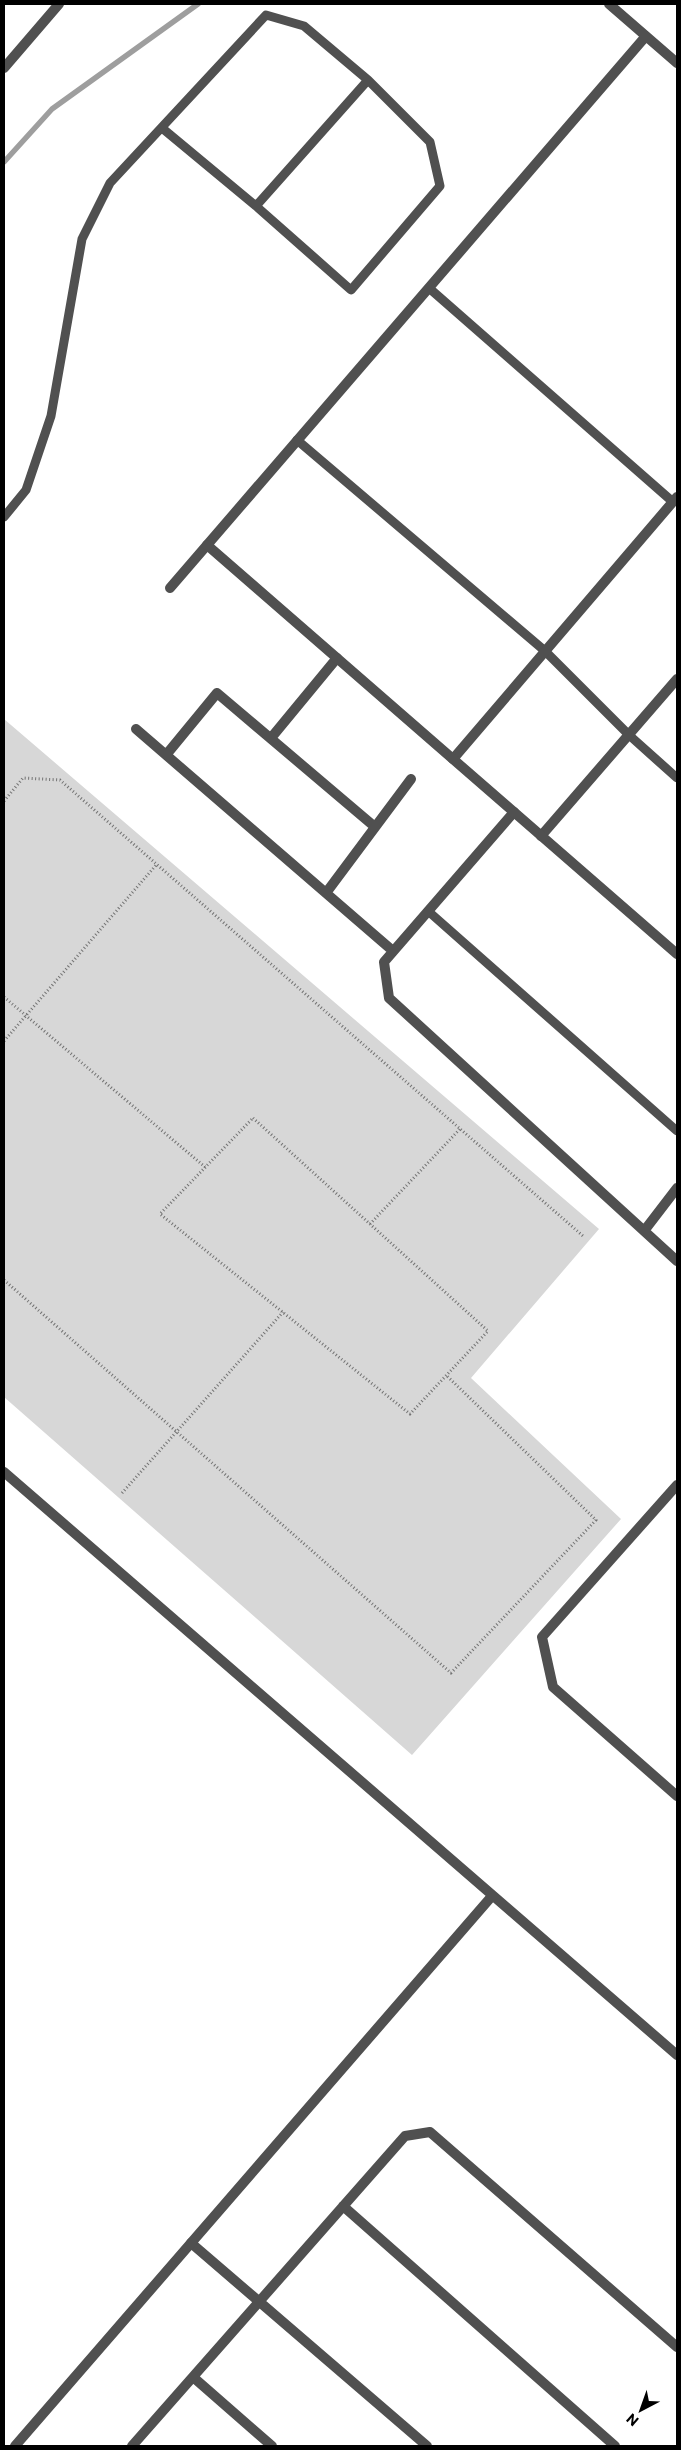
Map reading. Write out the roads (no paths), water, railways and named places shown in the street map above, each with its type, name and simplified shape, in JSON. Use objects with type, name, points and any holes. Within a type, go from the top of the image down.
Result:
[{"type":"street","points":[[4,68],[59,4]]},
{"type":"street","points":[[609,4],[677,63]]},
{"type":"street","points":[[170,588],[646,36]]},
{"type":"street","points":[[453,759],[675,500]]},
{"type":"street","points":[[207,545],[677,954]]},
{"type":"street","points":[[271,738],[337,658]]},
{"type":"street","points":[[541,836],[677,679]]},
{"type":"street","points":[[166,755],[217,693],[375,827]]},
{"type":"street","points":[[136,729],[393,951]]},
{"type":"street","points":[[326,893],[411,779]]},
{"type":"street","points":[[514,812],[384,962],[389,998],[677,1261]]},
{"type":"street","points":[[644,1231],[677,1188]]},
{"type":"street","points":[[4,1472],[677,2055]]},
{"type":"street","points":[[677,1485],[542,1637],[553,1687],[677,1796]]},
{"type":"street","points":[[15,2446],[492,1896]]},
{"type":"street","points":[[132,2446],[405,2136],[430,2132],[677,2347]]},
{"type":"street","points":[[343,2206],[615,2446]]},
{"type":"street","points":[[191,2243],[427,2446]]},
{"type":"street","points":[[193,2377],[272,2446]]},
{"type":"lane","points":[[4,517],[26,490],[50,416],[82,239],[110,183],[266,15],[304,26],[368,80],[430,142],[440,186],[352,290],[256,206],[162,128]]},
{"type":"lane","points":[[256,206],[368,80]]},
{"type":"lane","points":[[429,288],[675,500]]},
{"type":"lane","points":[[297,440],[545,651],[629,735],[677,778]]},
{"type":"lane","points":[[428,911],[677,1131]]},
{"type":"waterway","points":[[4,162],[52,109],[198,4]]}]
